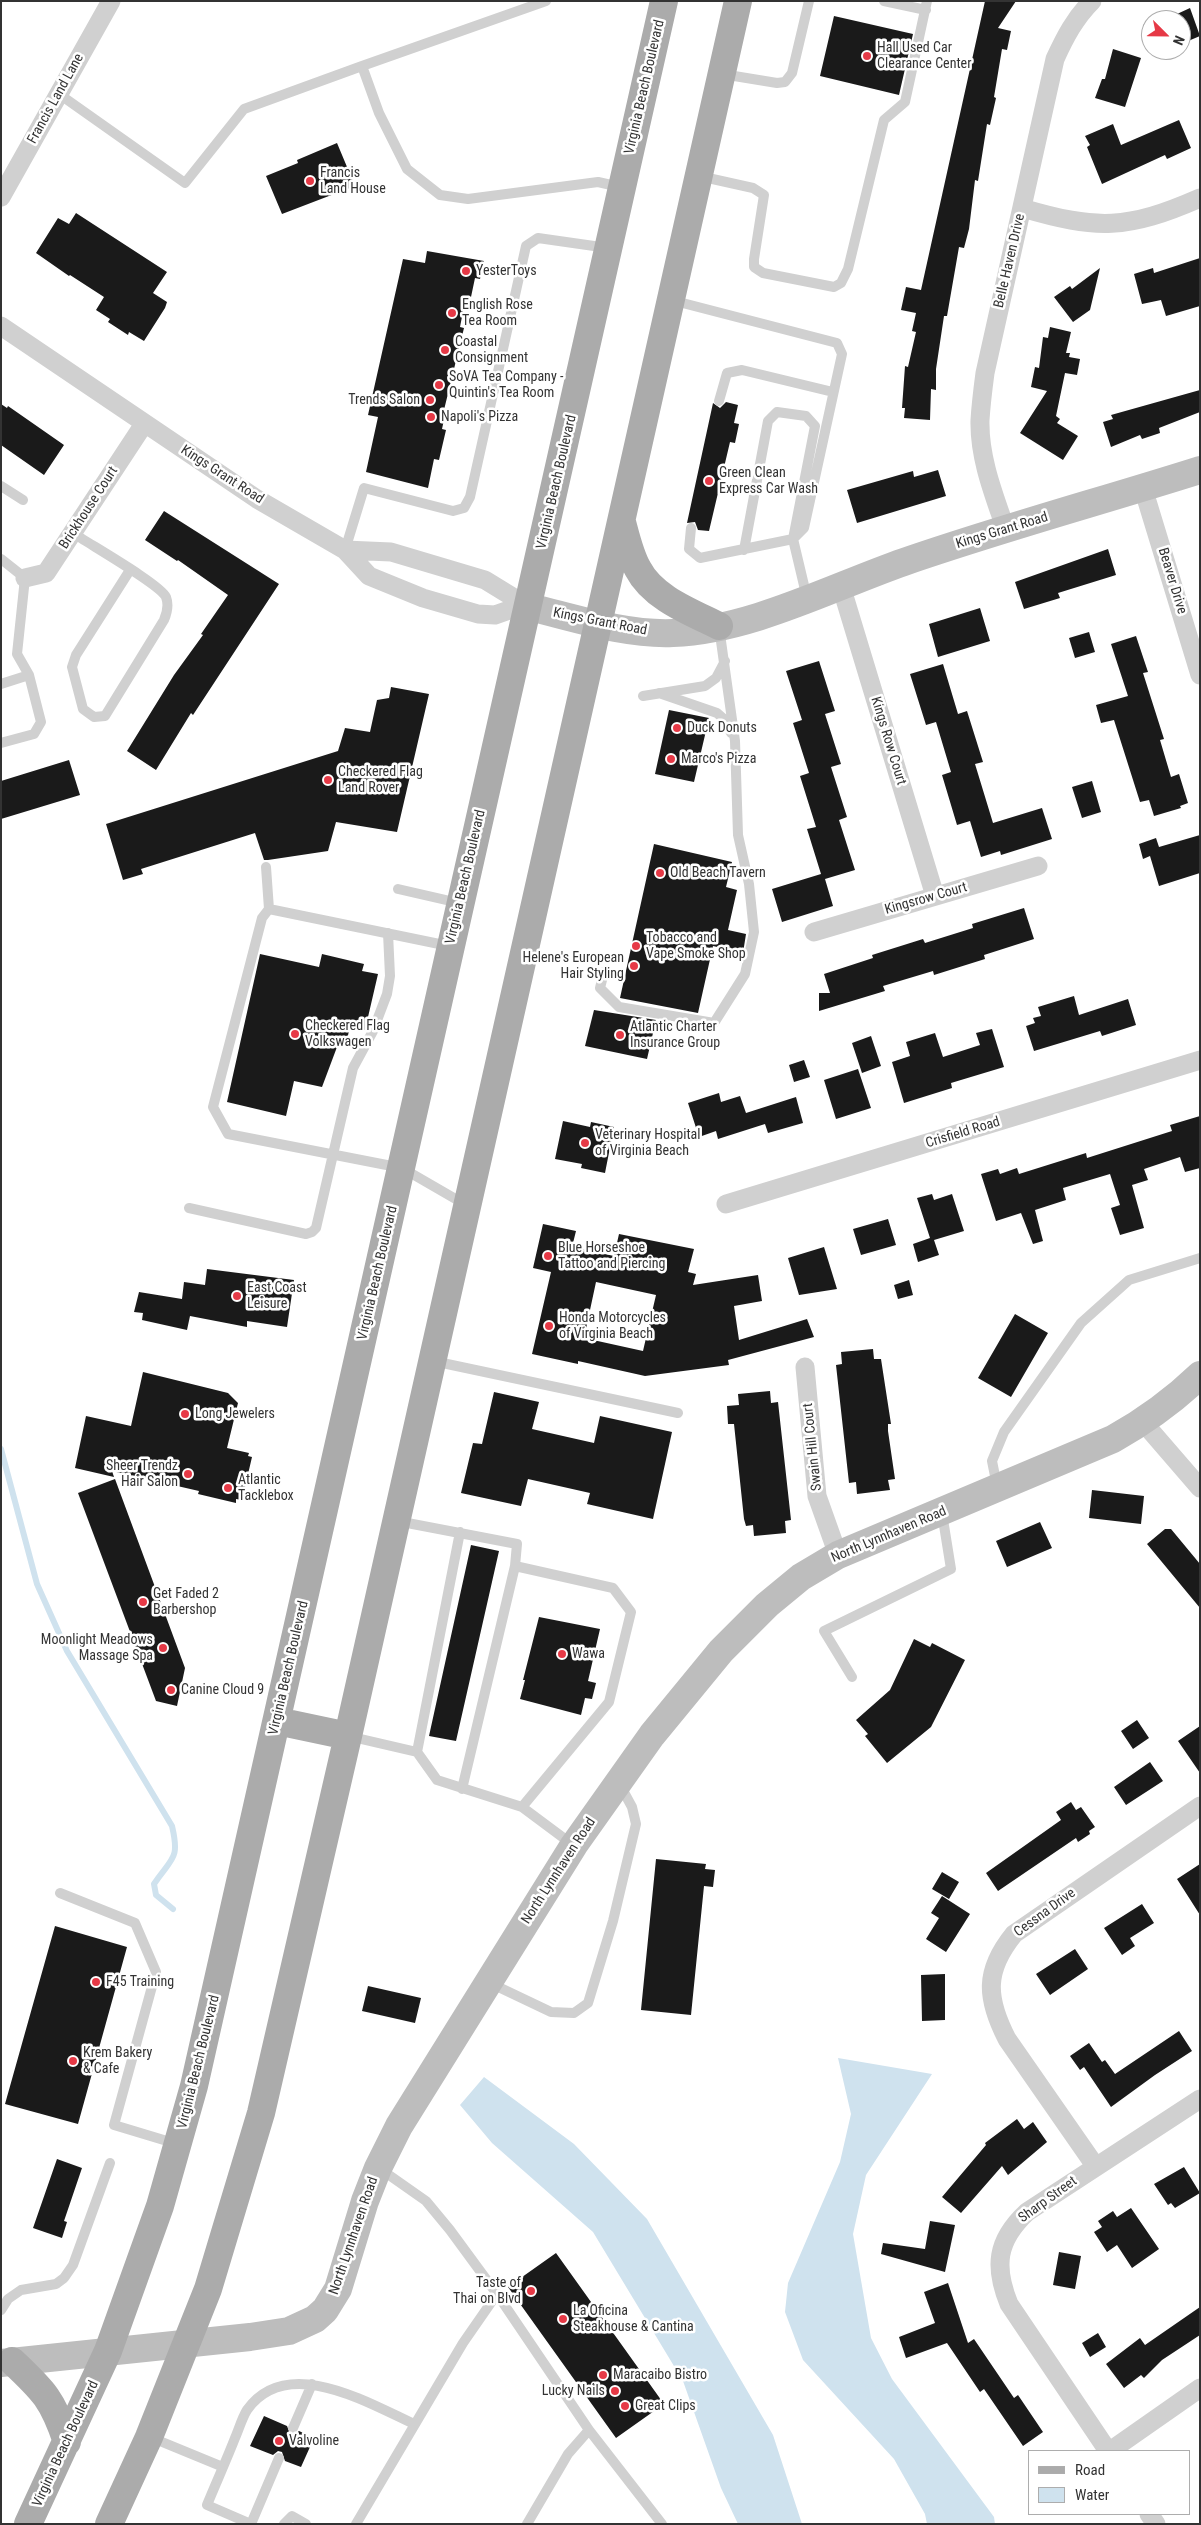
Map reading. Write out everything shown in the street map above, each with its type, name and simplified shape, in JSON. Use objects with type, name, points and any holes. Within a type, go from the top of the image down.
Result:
[{"type":"main road","name":"Virginia Beach Boulevard","points":[[28,2524],[108,2351],[150,2233],[178,2144],[210,2020],[664,1]]},
{"type":"main road","points":[[109,2524],[149,2437],[187,2343],[228,2224],[261,2113],[348,1736],[738,1]]},
{"type":"main road","points":[[621,519],[638,570],[647,581],[659,593],[682,608],[719,626]]},
{"type":"main road","points":[[277,1721],[348,1736]]},
{"type":"main road","points":[[7,2362],[41,2388],[57,2410],[67,2442]]},
{"type":"street","name":"Francis Land Lane","points":[[1,197],[111,1]]},
{"type":"street","name":"Belle Haven Drive","points":[[1006,530],[989,481],[980,420],[985,373],[1056,58],[1066,34],[1092,1]]},
{"type":"street","points":[[1022,208],[1059,219],[1086,223],[1121,224],[1146,219],[1200,198]]},
{"type":"street","name":"Kings Grant Road","points":[[1,326],[257,499],[346,550],[369,576],[423,598],[484,614],[495,614],[529,607],[598,623],[655,633],[690,632],[719,626],[808,599],[904,562],[1200,470]]},
{"type":"street","name":"Brickhouse Court","points":[[25,578],[46,573],[144,424]]},
{"type":"street","name":"Beaver Drive","points":[[1144,488],[1200,674]]},
{"type":"street","points":[[346,550],[391,552],[485,580],[529,607]]},
{"type":"street","name":"Kings Row Court","points":[[841,586],[934,896]]},
{"type":"street","name":"Kingsrow Court","points":[[814,932],[1038,866]]},
{"type":"street","name":"Crisfield Road","points":[[726,1204],[1200,1060]]},
{"type":"street","name":"Swain Hill Court","points":[[805,1367],[817,1496],[838,1555]]},
{"type":"street","name":"North Lynnhaven Road","points":[[7,2362],[238,2339],[289,2331],[315,2319],[325,2310],[338,2289],[357,2221],[378,2168],[416,2096],[574,1845],[669,1712],[721,1651],[767,1605],[801,1577],[838,1555],[1113,1439],[1143,1422],[1175,1399],[1200,1375]]},
{"type":"street","points":[[1143,1422],[1200,1488]]},
{"type":"street","name":"Cessna Drive","points":[[1096,2167],[1007,2039],[997,2019],[992,2002],[990,1984],[993,1969],[1000,1952],[1014,1934],[1200,1806]]},
{"type":"street","name":"Sharp Street","points":[[1108,2450],[1009,2304],[1001,2283],[999,2269],[1006,2237],[1016,2222],[1026,2212],[1200,2099]]},
{"type":"street","points":[[1110,2450],[1200,2388]]},
{"type":"lane","points":[[59,94],[185,183],[244,109],[546,1]]},
{"type":"lane","points":[[721,74],[777,83],[785,82],[792,73],[809,1]]},
{"type":"lane","points":[[698,176],[753,188],[764,195],[754,267],[763,273],[834,287],[841,283],[848,268],[884,120],[904,102],[926,5],[884,1]]},
{"type":"lane","points":[[362,66],[379,112],[406,169],[440,195],[468,199],[598,182],[622,188]]},
{"type":"lane","points":[[346,550],[364,488],[453,511],[464,508],[470,497],[526,246],[538,238],[609,248]]},
{"type":"lane","points":[[670,300],[838,343],[842,354],[804,528],[793,540],[700,558],[689,549],[691,528]]},
{"type":"lane","points":[[718,401],[727,373],[742,370],[833,392]]},
{"type":"lane","points":[[744,550],[768,421],[777,412],[806,416],[815,426],[793,540],[808,599]]},
{"type":"lane","points":[[1,486],[23,500]]},
{"type":"lane","points":[[73,533],[161,590],[166,598],[168,609],[164,620],[105,716],[94,717],[83,709],[72,667],[76,655],[130,570]]},
{"type":"lane","points":[[1,559],[25,578],[17,654],[29,675],[41,722],[34,734],[1,743]]},
{"type":"lane","points":[[604,972],[600,988],[619,1007],[714,1023],[745,974],[754,932],[749,884],[738,835],[735,741],[719,626]]},
{"type":"lane","points":[[643,696],[705,686],[716,678],[725,661]]},
{"type":"lane","points":[[1,684],[29,675]]},
{"type":"lane","points":[[659,692],[717,713],[725,720],[735,741]]},
{"type":"lane","points":[[266,867],[269,909],[262,918],[213,1107],[228,1134],[402,1168],[467,1206]]},
{"type":"lane","points":[[398,889],[460,903]]},
{"type":"lane","points":[[269,909],[450,946]]},
{"type":"lane","points":[[189,1208],[306,1234],[316,1228],[353,1068],[373,1030],[387,994],[390,976],[388,933]]},
{"type":"lane","points":[[998,1488],[992,1461],[1004,1432],[1081,1322],[1129,1280],[1200,1258]]},
{"type":"lane","points":[[432,1361],[678,1413]]},
{"type":"lane","points":[[852,1677],[824,1632],[951,1569],[942,1512]]},
{"type":"lane","points":[[396,1521],[517,1544],[515,1566],[462,1789]]},
{"type":"lane","points":[[417,1752],[460,1532]]},
{"type":"lane","points":[[515,1566],[613,1588],[631,1612],[609,1702],[522,1807]]},
{"type":"lane","points":[[348,1736],[417,1752],[437,1780],[522,1807],[574,1845]]},
{"type":"lane","points":[[488,1982],[521,2000],[551,2012],[574,2013],[588,2003],[614,1921],[636,1824],[632,1807],[618,1782]]},
{"type":"lane","points":[[60,1893],[135,1923],[156,1972],[114,2125],[178,2144]]},
{"type":"lane","points":[[1,2310],[8,2299],[21,2290],[56,2284],[64,2278],[72,2265],[110,2162]]},
{"type":"lane","points":[[378,2168],[426,2201],[450,2230],[497,2294],[589,2430],[662,2524]]},
{"type":"lane","points":[[356,2524],[463,2343],[497,2294]]},
{"type":"lane","points":[[279,2458],[251,2524],[207,2505],[246,2412],[259,2396],[294,2384],[312,2384],[356,2397],[414,2424]]},
{"type":"lane","points":[[293,2428],[312,2384]]},
{"type":"lane","points":[[527,2524],[568,2454],[589,2430]]},
{"type":"lane","points":[[149,2437],[223,2467]]},
{"type":"lane","points":[[284,2524],[292,2516],[306,2524]]},
{"type":"water","points":[[838,2058],[932,2074],[866,2175],[853,2234],[871,2338],[892,2379],[994,2517],[995,2524],[927,2524],[925,2514],[894,2459],[803,2360],[785,2312],[788,2283],[840,2162],[851,2114]]},
{"type":"water","points":[[484,2077],[574,2144],[647,2219],[773,2435],[802,2524],[738,2524],[721,2488],[683,2381],[593,2232],[492,2143],[460,2105]]},
{"type":"building","points":[[985,1],[1016,1],[998,28],[1011,31],[1007,50],[1002,49],[994,97],[996,98],[990,125],[987,124],[978,181],[975,180],[969,229],[964,248],[959,247],[947,316],[944,316],[936,369],[936,390],[931,389],[930,420],[904,418],[905,408],[902,408],[905,366],[908,367],[916,332],[912,331],[916,313],[901,310],[906,287],[921,290]]},
{"type":"building","points":[[1191,11],[1200,36],[1191,40]]},
{"type":"building","name":"Hall Used Car Clearance Center","points":[[834,16],[913,34],[899,95],[820,76]]},
{"type":"building","points":[[1113,49],[1141,58],[1125,107],[1095,98],[1102,79],[1105,79]]},
{"type":"building","points":[[1179,120],[1191,148],[1167,159],[1165,155],[1102,184],[1087,147],[1090,145],[1085,136],[1113,124],[1121,145]]},
{"type":"building","name":"Francis Land House","points":[[337,143],[355,186],[282,214],[266,176],[298,163],[297,160]]},
{"type":"building","points":[[76,213],[167,272],[153,293],[167,302],[165,308],[144,341],[129,332],[128,335],[108,322],[110,319],[96,310],[104,297],[36,253],[58,218],[69,224]]},
{"type":"building","points":[[427,251],[484,261],[480,279],[475,278],[471,297],[466,296],[460,327],[464,328],[443,414],[445,415],[442,429],[446,430],[439,460],[434,459],[428,488],[366,472],[378,417],[368,415],[403,259],[425,263]]},
{"type":"building","points":[[1200,258],[1200,306],[1166,316],[1161,300],[1142,304],[1134,274],[1153,268],[1154,273]]},
{"type":"building","points":[[1100,268],[1090,310],[1073,322],[1054,297],[1070,286],[1072,289]]},
{"type":"building","points":[[1050,327],[1071,332],[1066,353],[1070,353],[1069,357],[1080,359],[1077,375],[1065,373],[1056,416],[1060,419],[1057,423],[1078,436],[1063,460],[1020,433],[1047,391],[1031,387],[1035,367],[1039,368],[1043,337],[1048,338]]},
{"type":"building","points":[[1200,390],[1200,412],[1159,428],[1160,433],[1142,439],[1140,435],[1111,447],[1103,422],[1113,419],[1111,415]]},
{"type":"building","name":"Green Clean Express Car Wash","points":[[726,402],[738,405],[734,423],[739,424],[735,443],[730,442],[709,531],[698,530],[695,522],[687,523],[713,403],[720,408]]},
{"type":"building","points":[[1,404],[7,408],[8,406],[64,445],[44,475],[1,445]]},
{"type":"building","points":[[938,470],[946,496],[857,523],[847,490],[913,471],[914,477]]},
{"type":"building","points":[[164,511],[279,584],[193,715],[191,713],[156,770],[127,751],[174,675],[203,635],[201,634],[228,595],[178,560],[145,540]]},
{"type":"building","points":[[1108,549],[1116,575],[1058,593],[1060,598],[1024,609],[1015,582]]},
{"type":"building","points":[[980,608],[990,641],[938,657],[929,624]]},
{"type":"building","points":[[1089,632],[1095,652],[1075,658],[1069,638]]},
{"type":"building","points":[[1136,636],[1148,672],[1143,673],[1164,739],[1160,740],[1171,777],[1179,774],[1188,803],[1180,806],[1181,808],[1154,816],[1149,800],[1140,802],[1114,720],[1101,723],[1096,705],[1128,696],[1111,644]]},
{"type":"building","points":[[819,661],[835,711],[825,714],[841,764],[831,767],[847,817],[839,820],[855,870],[825,879],[833,906],[782,922],[772,889],[821,874],[807,829],[816,827],[800,776],[809,773],[793,723],[802,720],[786,671]]},
{"type":"building","points":[[943,664],[958,714],[967,711],[983,762],[975,764],[993,823],[1042,808],[1052,839],[1001,855],[1000,851],[981,857],[970,821],[957,825],[942,775],[951,772],[936,722],[926,725],[910,674]]},
{"type":"building","name":"Checkered Flag Land Rover","points":[[391,687],[429,694],[397,832],[336,822],[328,851],[268,860],[264,860],[255,833],[141,869],[143,874],[123,880],[106,824],[338,751],[345,728],[370,732],[377,700],[389,698]]},
{"type":"building","points":[[669,710],[709,718],[694,782],[655,774]]},
{"type":"building","points":[[69,760],[80,795],[1,819],[1,781]]},
{"type":"building","points":[[1092,781],[1101,812],[1082,818],[1072,787]]},
{"type":"building","points":[[1200,835],[1200,873],[1159,886],[1150,856],[1143,859],[1139,844],[1156,838],[1159,847]]},
{"type":"building","points":[[654,844],[732,862],[726,887],[737,890],[728,930],[746,934],[743,953],[713,946],[698,1013],[620,998]]},
{"type":"building","points":[[1024,908],[1034,939],[984,955],[985,959],[934,975],[933,971],[883,986],[885,991],[819,1011],[819,993],[830,993],[824,974],[873,958],[872,955],[923,939],[925,943],[973,928],[972,924]]},
{"type":"building","name":"Checkered Flag Volkswagen","points":[[260,954],[319,967],[322,954],[364,964],[362,971],[378,974],[365,1030],[350,1026],[347,1040],[340,1039],[322,1087],[294,1081],[286,1116],[227,1102]]},
{"type":"building","points":[[1074,996],[1079,1015],[1128,999],[1136,1025],[1102,1036],[1100,1031],[1034,1051],[1026,1026],[1035,1023],[1033,1018],[1041,1016],[1038,1007]]},
{"type":"building","name":"Atlantic Charter Insurance Group","points":[[594,1010],[656,1020],[647,1059],[585,1046]]},
{"type":"building","points":[[992,1029],[1004,1067],[951,1083],[952,1088],[904,1103],[892,1062],[910,1056],[906,1042],[935,1033],[943,1057],[980,1045],[976,1033]]},
{"type":"building","points":[[871,1036],[881,1066],[862,1073],[852,1043]]},
{"type":"building","points":[[804,1060],[810,1077],[794,1082],[789,1065]]},
{"type":"building","points":[[858,1069],[871,1108],[836,1119],[824,1080]]},
{"type":"building","points":[[719,1093],[721,1102],[740,1096],[746,1113],[796,1097],[803,1123],[768,1133],[765,1124],[718,1139],[716,1131],[699,1137],[688,1103]]},
{"type":"building","points":[[1200,1116],[1200,1168],[1185,1172],[1180,1157],[1144,1169],[1148,1180],[1132,1185],[1144,1228],[1120,1235],[1111,1208],[1120,1205],[1110,1174],[1063,1188],[1066,1200],[1035,1210],[1043,1241],[1033,1244],[1021,1213],[996,1221],[981,1174],[998,1169],[1000,1174],[1017,1168],[1019,1174],[1086,1153],[1087,1158],[1172,1131],[1170,1125]]},
{"type":"building","name":"Veterinary Hospital of Virginia Beach","points":[[563,1121],[590,1127],[591,1122],[614,1127],[605,1173],[581,1168],[582,1164],[555,1159]]},
{"type":"building","points":[[932,1194],[934,1200],[952,1194],[964,1231],[934,1240],[939,1255],[918,1262],[913,1244],[930,1238],[917,1198]]},
{"type":"building","points":[[888,1219],[896,1245],[861,1255],[853,1229]]},
{"type":"building","points":[[543,1224],[576,1231],[572,1247],[614,1256],[619,1234],[694,1249],[688,1272],[696,1274],[693,1285],[758,1275],[762,1301],[734,1306],[739,1340],[807,1319],[814,1337],[728,1360],[729,1365],[645,1376],[578,1361],[578,1364],[532,1354],[551,1272],[533,1268]],"holes":[[[596,1282],[656,1295],[643,1351],[584,1338]]]},
{"type":"building","points":[[824,1247],[837,1289],[799,1295],[788,1258]]},
{"type":"building","name":"East Coast Leisure","points":[[207,1269],[294,1280],[287,1327],[247,1321],[247,1327],[190,1316],[187,1330],[142,1320],[143,1313],[134,1312],[139,1292],[182,1299],[184,1282],[205,1285]]},
{"type":"building","points":[[909,1280],[913,1295],[898,1299],[894,1285]]},
{"type":"building","points":[[1015,1314],[1048,1333],[1011,1397],[978,1378]]},
{"type":"building","points":[[873,1349],[874,1359],[881,1359],[891,1424],[888,1424],[888,1431],[895,1479],[888,1480],[890,1490],[857,1494],[856,1482],[849,1483],[836,1365],[842,1364],[841,1352]]},
{"type":"building","points":[[143,1372],[228,1393],[238,1403],[227,1448],[249,1453],[248,1456],[252,1457],[242,1500],[236,1499],[236,1503],[198,1494],[199,1491],[112,1471],[114,1477],[75,1468],[86,1416],[131,1426]]},
{"type":"building","points":[[770,1391],[771,1403],[778,1402],[791,1520],[785,1521],[786,1533],[754,1536],[753,1525],[746,1526],[744,1519],[734,1424],[728,1424],[727,1406],[739,1405],[738,1394]]},
{"type":"building","points":[[494,1392],[539,1402],[532,1429],[594,1443],[600,1416],[672,1432],[653,1519],[587,1504],[590,1493],[528,1479],[521,1506],[461,1493],[473,1443],[482,1444]]},
{"type":"building","points":[[115,1479],[185,1668],[177,1706],[156,1701],[78,1493]]},
{"type":"building","points":[[1092,1490],[1144,1496],[1141,1524],[1089,1518]]},
{"type":"building","points":[[1040,1522],[1052,1548],[1007,1567],[996,1541]]},
{"type":"building","points":[[1165,1529],[1171,1529],[1200,1564],[1200,1608],[1147,1544]]},
{"type":"building","points":[[471,1545],[499,1551],[456,1741],[429,1736]]},
{"type":"building","name":"Wawa","points":[[539,1617],[600,1629],[588,1681],[596,1683],[592,1699],[585,1698],[581,1715],[520,1699]]},
{"type":"building","points":[[914,1639],[930,1647],[932,1643],[965,1660],[931,1727],[887,1763],[865,1736],[868,1734],[856,1720],[890,1690]]},
{"type":"building","points":[[1137,1720],[1149,1738],[1133,1749],[1121,1731]]},
{"type":"building","points":[[1200,1726],[1200,1773],[1178,1741]]},
{"type":"building","points":[[1150,1762],[1163,1781],[1126,1805],[1114,1787]]},
{"type":"building","points":[[1071,1802],[1076,1810],[1081,1807],[1095,1827],[1089,1831],[1090,1834],[1078,1842],[1076,1838],[998,1891],[986,1873],[1061,1820],[1056,1812]]},
{"type":"building","points":[[656,1859],[706,1864],[705,1869],[715,1870],[713,1887],[704,1886],[691,2015],[641,2010]]},
{"type":"building","points":[[1200,1864],[1200,1915],[1177,1879]]},
{"type":"building","points":[[942,1872],[959,1882],[949,1899],[932,1889]]},
{"type":"building","points":[[942,1896],[970,1914],[946,1952],[926,1939],[939,1918],[931,1913]]},
{"type":"building","points":[[1142,1904],[1154,1923],[1130,1938],[1135,1946],[1122,1955],[1104,1928]]},
{"type":"building","points":[[55,1926],[127,1947],[78,2124],[5,2104]]},
{"type":"building","points":[[1075,1949],[1088,1969],[1050,1995],[1036,1974]]},
{"type":"building","points":[[945,1974],[945,2020],[922,2021],[921,1975]]},
{"type":"building","points":[[368,1986],[421,1998],[415,2023],[362,2011]]},
{"type":"building","points":[[1179,2031],[1192,2051],[1111,2107],[1084,2067],[1080,2070],[1070,2056],[1089,2043],[1102,2062],[1105,2060],[1115,2074]]},
{"type":"building","points":[[1017,2119],[1024,2129],[1033,2122],[1047,2142],[1008,2175],[1002,2166],[961,2213],[942,2197],[986,2145],[985,2143]]},
{"type":"building","points":[[57,2159],[82,2168],[64,2221],[67,2222],[62,2238],[33,2228]]},
{"type":"building","points":[[1184,2167],[1200,2193],[1175,2208],[1171,2203],[1168,2205],[1154,2184]]},
{"type":"building","points":[[1131,2208],[1159,2249],[1132,2268],[1117,2245],[1107,2252],[1094,2232],[1102,2227],[1098,2221],[1113,2211],[1117,2217]]},
{"type":"building","points":[[930,2221],[955,2225],[945,2272],[881,2254],[883,2243],[925,2249]]},
{"type":"building","points":[[1059,2252],[1081,2256],[1075,2289],[1053,2285]]},
{"type":"building","points":[[556,2253],[664,2404],[616,2438],[508,2287]]},
{"type":"building","points":[[948,2283],[968,2343],[974,2339],[1014,2398],[1018,2395],[1043,2432],[1023,2446],[984,2389],[980,2392],[947,2343],[906,2358],[899,2337],[935,2323],[924,2292]]},
{"type":"building","points":[[1200,2307],[1200,2335],[1162,2360],[1144,2378],[1141,2375],[1124,2388],[1106,2364],[1140,2338],[1145,2345]]},
{"type":"building","points":[[1098,2333],[1106,2347],[1090,2357],[1082,2343]]},
{"type":"building","points":[[264,2416],[287,2426],[290,2434],[294,2435],[299,2431],[314,2438],[301,2467],[285,2461],[282,2452],[278,2451],[273,2455],[250,2446]]},
{"type":"waterway","points":[[1,1449],[37,1584],[67,1651],[172,1826],[175,1852],[170,1863],[154,1884],[156,1895],[173,1909]]},
{"type":"place","name":"Hall Used Car Clearance Center","points":[[867,56]]},
{"type":"place","name":"Francis Land House","points":[[310,181]]},
{"type":"place","name":"YesterToys","points":[[466,271]]},
{"type":"place","name":"English Rose Tea Room","points":[[452,313]]},
{"type":"place","name":"Coastal Consignment","points":[[445,350]]},
{"type":"place","name":"SoVA Tea Company - Quintin's Tea Room","points":[[439,385]]},
{"type":"place","name":"Trends Salon","points":[[430,400]]},
{"type":"place","name":"Napoli's Pizza","points":[[431,417]]},
{"type":"place","name":"Green Clean Express Car Wash","points":[[709,481]]},
{"type":"place","name":"Duck Donuts","points":[[677,728]]},
{"type":"place","name":"Marco's Pizza","points":[[671,759]]},
{"type":"place","name":"Checkered Flag Land Rover","points":[[328,780]]},
{"type":"place","name":"Old Beach Tavern","points":[[660,873]]},
{"type":"place","name":"Tobacco and Vape Smoke Shop","points":[[636,946]]},
{"type":"place","name":"Helene's European Hair Styling","points":[[634,966]]},
{"type":"place","name":"Checkered Flag Volkswagen","points":[[295,1034]]},
{"type":"place","name":"Atlantic Charter Insurance Group","points":[[620,1035]]},
{"type":"place","name":"Veterinary Hospital of Virginia Beach","points":[[585,1143]]},
{"type":"place","name":"Blue Horseshoe Tattoo and Piercing","points":[[548,1256]]},
{"type":"place","name":"East Coast Leisure","points":[[237,1296]]},
{"type":"place","name":"Honda Motorcycles of Virginia Beach","points":[[549,1326]]},
{"type":"place","name":"Long Jewelers","points":[[185,1414]]},
{"type":"place","name":"Sheer Trendz Hair Salon","points":[[188,1474]]},
{"type":"place","name":"Atlantic Tacklebox","points":[[228,1488]]},
{"type":"place","name":"Get Faded 2 Barbershop","points":[[143,1602]]},
{"type":"place","name":"Moonlight Meadows Massage Spa","points":[[163,1648]]},
{"type":"place","name":"Wawa","points":[[562,1654]]},
{"type":"place","name":"Canine Cloud 9","points":[[171,1690]]},
{"type":"place","name":"F45 Training","points":[[96,1982]]},
{"type":"place","name":"Krem Bakery & Cafe","points":[[73,2061]]},
{"type":"place","name":"Taste of Thai on Blvd","points":[[531,2291]]},
{"type":"place","name":"La Oficina Steakhouse & Cantina","points":[[563,2319]]},
{"type":"place","name":"Maracaibo Bistro","points":[[603,2375]]},
{"type":"place","name":"Lucky Nails","points":[[615,2391]]},
{"type":"place","name":"Great Clips","points":[[625,2406]]},
{"type":"place","name":"Valvoline","points":[[279,2441]]}]
